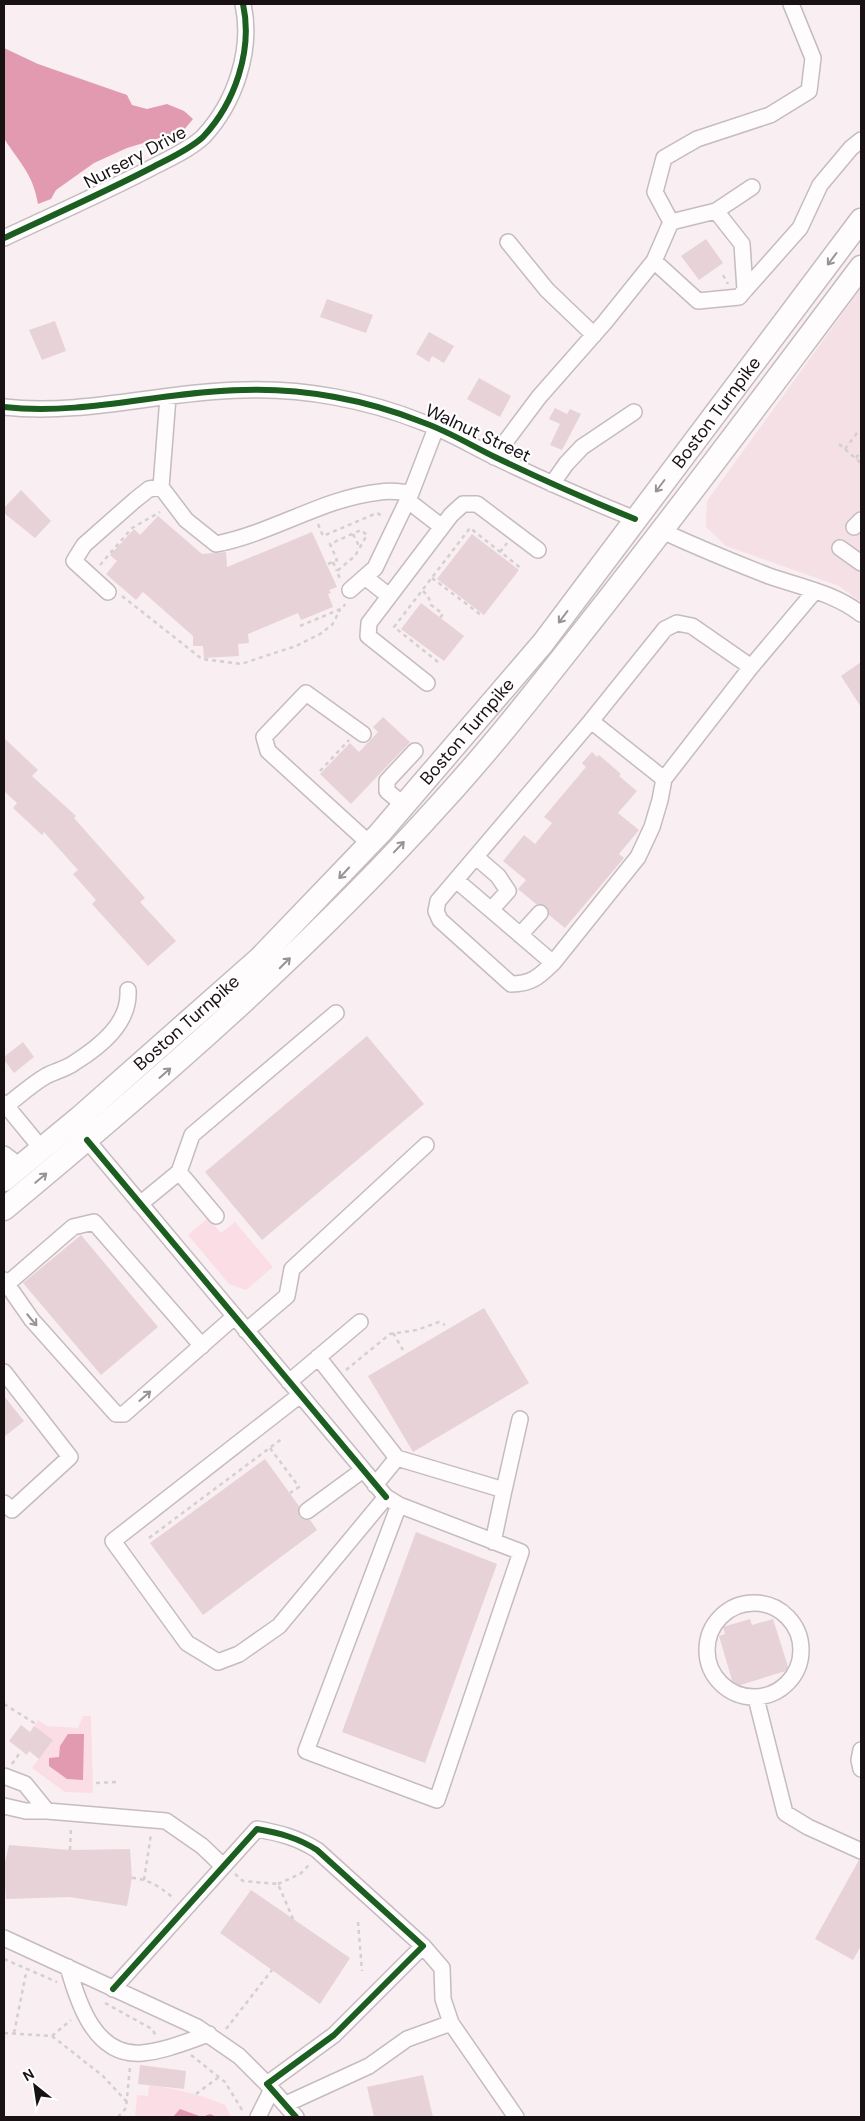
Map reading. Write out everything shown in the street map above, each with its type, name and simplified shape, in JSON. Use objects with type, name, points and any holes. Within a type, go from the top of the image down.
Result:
[{"type":"highway","name":"Boston Turnpike","points":[[9,1167],[42,1148],[260,958],[405,806],[543,643],[861,220]]},
{"type":"highway","name":"Boston Turnpike","points":[[4,1209],[87,1140],[246,1000],[438,807],[514,720],[662,531],[861,267]]},
{"type":"street","name":"Nursery Drive","points":[[4,238],[123,183],[176,155],[202,138],[235,87],[245,52],[243,4]]},
{"type":"street","points":[[671,222],[655,192],[664,158],[697,139],[770,116],[809,92],[813,58],[791,4]]},
{"type":"street","points":[[654,261],[698,301],[739,297],[800,228],[820,185],[851,148],[861,140]]},
{"type":"street","points":[[671,222],[716,211],[752,186]]},
{"type":"street","points":[[716,211],[742,244],[745,290]]},
{"type":"street","points":[[494,457],[539,397],[594,335],[654,261],[671,222]]},
{"type":"street","points":[[508,242],[547,290],[594,335]]},
{"type":"street","name":"Walnut Street","points":[[4,407],[36,411],[72,410],[245,390],[304,393],[386,410],[436,428],[552,484],[635,519]]},
{"type":"street","points":[[168,398],[162,487],[186,520],[216,544],[233,540],[328,505],[380,492],[409,497],[442,527]]},
{"type":"street","points":[[552,484],[566,464],[582,447],[634,412]]},
{"type":"street","points":[[347,596],[375,568],[409,497],[436,428]]},
{"type":"street","points":[[108,592],[74,561],[84,544],[149,489],[162,487]]},
{"type":"street","points":[[427,683],[368,636],[369,623],[442,527],[463,504],[477,504],[538,550]]},
{"type":"street","points":[[662,531],[736,563],[847,603],[861,614]]},
{"type":"street","points":[[840,548],[861,563]]},
{"type":"street","points":[[365,577],[389,596]]},
{"type":"street","points":[[751,667],[692,626],[677,623],[665,629],[591,721],[438,901],[436,911],[440,920],[511,984],[525,984],[537,979],[553,963],[638,857],[652,827],[664,779],[751,667],[815,591]]},
{"type":"street","points":[[361,732],[306,693],[264,738],[268,751],[342,821],[370,844]]},
{"type":"street","points":[[591,721],[664,779]]},
{"type":"street","points":[[405,806],[387,791],[387,781],[415,751]]},
{"type":"street","points":[[476,856],[498,876],[508,891],[490,910]]},
{"type":"street","points":[[456,880],[553,963]]},
{"type":"street","points":[[520,935],[540,913]]},
{"type":"street","points":[[42,1148],[5,1104],[46,1076],[74,1064],[114,1031],[125,1013],[128,1003],[128,990]]},
{"type":"street","points":[[140,1204],[179,1172],[192,1135],[336,1013]]},
{"type":"street","points":[[87,1140],[386,1497],[399,1505],[521,1552],[437,1800],[306,1750],[399,1505]]},
{"type":"street","points":[[246,1331],[287,1296],[292,1269],[426,1145]]},
{"type":"street","points":[[179,1172],[216,1216]]},
{"type":"street","points":[[202,1346],[94,1222],[74,1228],[5,1282],[32,1320],[116,1414],[124,1414],[202,1346],[234,1317]]},
{"type":"street","points":[[289,1382],[360,1322]]},
{"type":"street","points":[[318,1357],[397,1458],[504,1490]]},
{"type":"street","points":[[4,1372],[70,1457],[12,1510],[4,1503]]},
{"type":"street","points":[[300,1395],[113,1541],[187,1643],[218,1662],[239,1654],[279,1626],[386,1497]]},
{"type":"street","points":[[493,1542],[520,1420]]},
{"type":"street","points":[[375,1485],[397,1458]]},
{"type":"street","points":[[307,1511],[363,1470]]},
{"type":"street","points":[[756,1602],[772,1606],[786,1614],[796,1627],[801,1642],[801,1659],[795,1674],[778,1690],[771,1695],[756,1698],[741,1696],[727,1689],[716,1679],[709,1666],[706,1650],[715,1622],[726,1612],[740,1604],[756,1602]]},
{"type":"street","points":[[756,1698],[785,1813],[808,1827],[861,1851]]},
{"type":"street","points":[[861,1750],[859,1760],[861,1768]]},
{"type":"street","points":[[4,1776],[25,1784],[47,1810]]},
{"type":"street","points":[[4,1806],[26,1810],[153,1819],[173,1826],[224,1866]]},
{"type":"street","points":[[113,1989],[257,1829],[282,1833],[301,1840],[321,1853],[423,1946],[442,1968],[443,1999],[451,2022],[516,2117]]},
{"type":"street","points":[[4,1938],[213,2037],[246,2062],[296,2117]]},
{"type":"street","points":[[258,2117],[269,2086],[334,2035],[423,1946]]},
{"type":"street","points":[[68,1967],[73,1987],[83,2012],[101,2038],[113,2047],[131,2052],[157,2051],[182,2042],[213,2037]]},
{"type":"street","points":[[286,2104],[369,2066],[407,2039],[451,2022]]},
{"type":"path","points":[[845,448],[857,433]]},
{"type":"path","points":[[839,444],[861,463]]},
{"type":"path","points":[[856,458],[861,451]]},
{"type":"path","points":[[438,662],[394,627],[470,528],[522,569]]},
{"type":"path","points":[[353,534],[360,548]]},
{"type":"path","points":[[333,562],[336,571]]},
{"type":"path","points":[[432,578],[481,615]]},
{"type":"path","points":[[422,591],[428,596],[431,605],[443,614],[440,618]]},
{"type":"path","points":[[108,592],[121,595],[202,659],[241,664],[296,646],[320,634],[332,625],[340,610]]},
{"type":"path","points":[[300,626],[340,610],[345,606],[347,596]]},
{"type":"path","points":[[320,771],[361,732]]},
{"type":"path","points":[[336,1379],[390,1334],[417,1330],[439,1322],[446,1325]]},
{"type":"path","points":[[393,1333],[403,1350]]},
{"type":"path","points":[[149,1538],[282,1438]]},
{"type":"path","points":[[270,1448],[299,1487],[290,1493]]},
{"type":"path","points":[[4,1704],[36,1724]]},
{"type":"path","points":[[96,1783],[117,1782]]},
{"type":"path","points":[[70,1850],[72,1813]]},
{"type":"path","points":[[144,1880],[153,1819]]},
{"type":"path","points":[[224,1866],[243,1881],[278,1884],[300,1874],[321,1853]]},
{"type":"path","points":[[132,1878],[144,1880],[167,1892],[184,1909]]},
{"type":"path","points":[[278,1884],[293,1919]]},
{"type":"path","points":[[358,1922],[362,1971]]},
{"type":"path","points":[[4,1959],[63,1985],[73,1987]]},
{"type":"path","points":[[14,2033],[26,1968]]},
{"type":"path","points":[[213,2037],[272,1970]]},
{"type":"path","points":[[99,2000],[152,2029],[158,2039],[157,2051]]},
{"type":"path","points":[[52,2036],[83,2012]]},
{"type":"path","points":[[4,2033],[52,2036],[103,2076],[127,2102]]},
{"type":"path","points":[[182,2042],[185,2051],[219,2077],[247,2117]]},
{"type":"path","points":[[118,2117],[126,2108],[131,2052]]},
{"type":"path","points":[[196,2094],[219,2077]]},
{"type":"shaded area","points":[[4,48],[38,64],[127,95],[132,105],[147,109],[167,104],[184,111],[193,119],[183,131],[127,148],[94,163],[56,190],[51,199],[38,204],[29,177],[5,140],[3,112]]},
{"type":"shaded area","points":[[861,288],[861,602],[839,586],[726,546],[706,527],[707,501]]},
{"type":"shaded area","points":[[208,1218],[221,1233],[235,1222],[273,1267],[246,1290],[229,1284],[188,1235]]},
{"type":"shaded area","points":[[83,1716],[91,1716],[93,1793],[65,1792],[32,1768],[52,1741],[34,1726],[38,1720],[47,1726],[78,1728]]},
{"type":"shaded area","points":[[68,1734],[84,1734],[83,1780],[67,1779],[49,1766],[49,1758],[59,1757],[60,1746]]},
{"type":"shaded area","points":[[149,2085],[188,2092],[215,2101],[225,2105],[231,2117],[135,2117],[137,2095],[148,2096]]},
{"type":"shaded area","points":[[180,2109],[202,2117],[173,2117]]},
{"type":"shaded area","points":[[210,2114],[217,2117],[202,2117]]},
{"type":"building","points":[[706,239],[723,263],[699,280],[681,256]]},
{"type":"building","points":[[327,299],[373,315],[366,333],[320,317]]},
{"type":"building","points":[[55,321],[66,351],[42,360],[29,330]]},
{"type":"building","points":[[429,332],[454,346],[444,363],[432,356],[429,362],[416,354]]},
{"type":"building","points":[[479,378],[511,396],[500,417],[467,399]]},
{"type":"building","points":[[555,408],[567,414],[570,409],[581,414],[562,450],[550,445],[560,424],[549,419]]},
{"type":"building","points":[[21,490],[51,521],[35,538],[4,513],[4,508]]},
{"type":"building","points":[[158,516],[202,554],[226,552],[227,567],[312,532],[337,587],[329,590],[331,593],[328,594],[333,607],[301,620],[298,613],[248,634],[249,643],[238,644],[239,656],[204,658],[203,646],[193,646],[193,636],[143,592],[136,600],[106,574],[117,561],[110,555],[134,529],[140,535]]},
{"type":"building","points":[[472,534],[519,570],[484,615],[437,579]]},
{"type":"building","points":[[421,603],[464,636],[444,661],[401,629]]},
{"type":"building","points":[[861,662],[861,707],[841,676]]},
{"type":"building","points":[[383,717],[410,742],[351,804],[320,774],[350,743],[359,752],[378,732],[373,727]]},
{"type":"building","points":[[4,738],[38,770],[32,776],[76,816],[74,818],[145,898],[140,902],[176,941],[148,966],[92,904],[96,900],[73,874],[78,870],[44,832],[42,835],[13,808],[17,803],[4,791]]},
{"type":"building","points":[[592,752],[597,757],[599,755],[621,774],[619,776],[637,791],[618,813],[639,830],[619,854],[624,858],[565,928],[549,915],[546,906],[536,904],[518,889],[526,880],[503,861],[524,835],[535,844],[552,823],[544,817],[586,767],[582,763]]},
{"type":"building","points":[[367,1036],[424,1104],[262,1240],[205,1172]]},
{"type":"building","points":[[23,1042],[34,1057],[14,1073],[4,1060],[4,1057]]},
{"type":"building","points":[[81,1235],[158,1327],[101,1375],[23,1283]]},
{"type":"building","points":[[484,1308],[529,1383],[413,1452],[368,1376]]},
{"type":"building","points":[[4,1396],[24,1421],[4,1437]]},
{"type":"building","points":[[265,1459],[299,1506],[299,1516],[304,1520],[310,1520],[317,1530],[203,1615],[150,1543]]},
{"type":"building","points":[[416,1532],[497,1564],[425,1763],[342,1732]]},
{"type":"building","points":[[750,1619],[752,1625],[773,1619],[789,1670],[734,1687],[719,1636],[725,1634],[723,1627]]},
{"type":"building","points":[[21,1725],[30,1732],[34,1726],[53,1740],[39,1759],[29,1751],[27,1755],[9,1741]]},
{"type":"building","points":[[9,1845],[70,1850],[130,1849],[132,1878],[127,1906],[69,1897],[6,1899],[4,1867]]},
{"type":"building","points":[[859,1860],[861,1860],[861,1946],[853,1960],[815,1939]]},
{"type":"building","points":[[251,1890],[350,1958],[320,2004],[220,1933]]},
{"type":"building","points":[[140,2065],[186,2071],[184,2089],[138,2084]]},
{"type":"building","points":[[423,2075],[433,2117],[374,2117],[367,2087]]},
{"type":"cycle path","points":[[4,238],[133,177],[185,150],[203,137],[224,108],[239,75],[245,39],[243,4]]},
{"type":"cycle path","points":[[4,407],[34,409],[94,406],[184,394],[244,390],[289,391],[335,397],[379,407],[432,426],[531,474],[635,519]]},
{"type":"cycle path","points":[[87,1140],[386,1497]]},
{"type":"cycle path","points":[[113,1989],[257,1829],[303,1842],[317,1850],[423,1946],[334,2035],[267,2084],[296,2117]]}]
